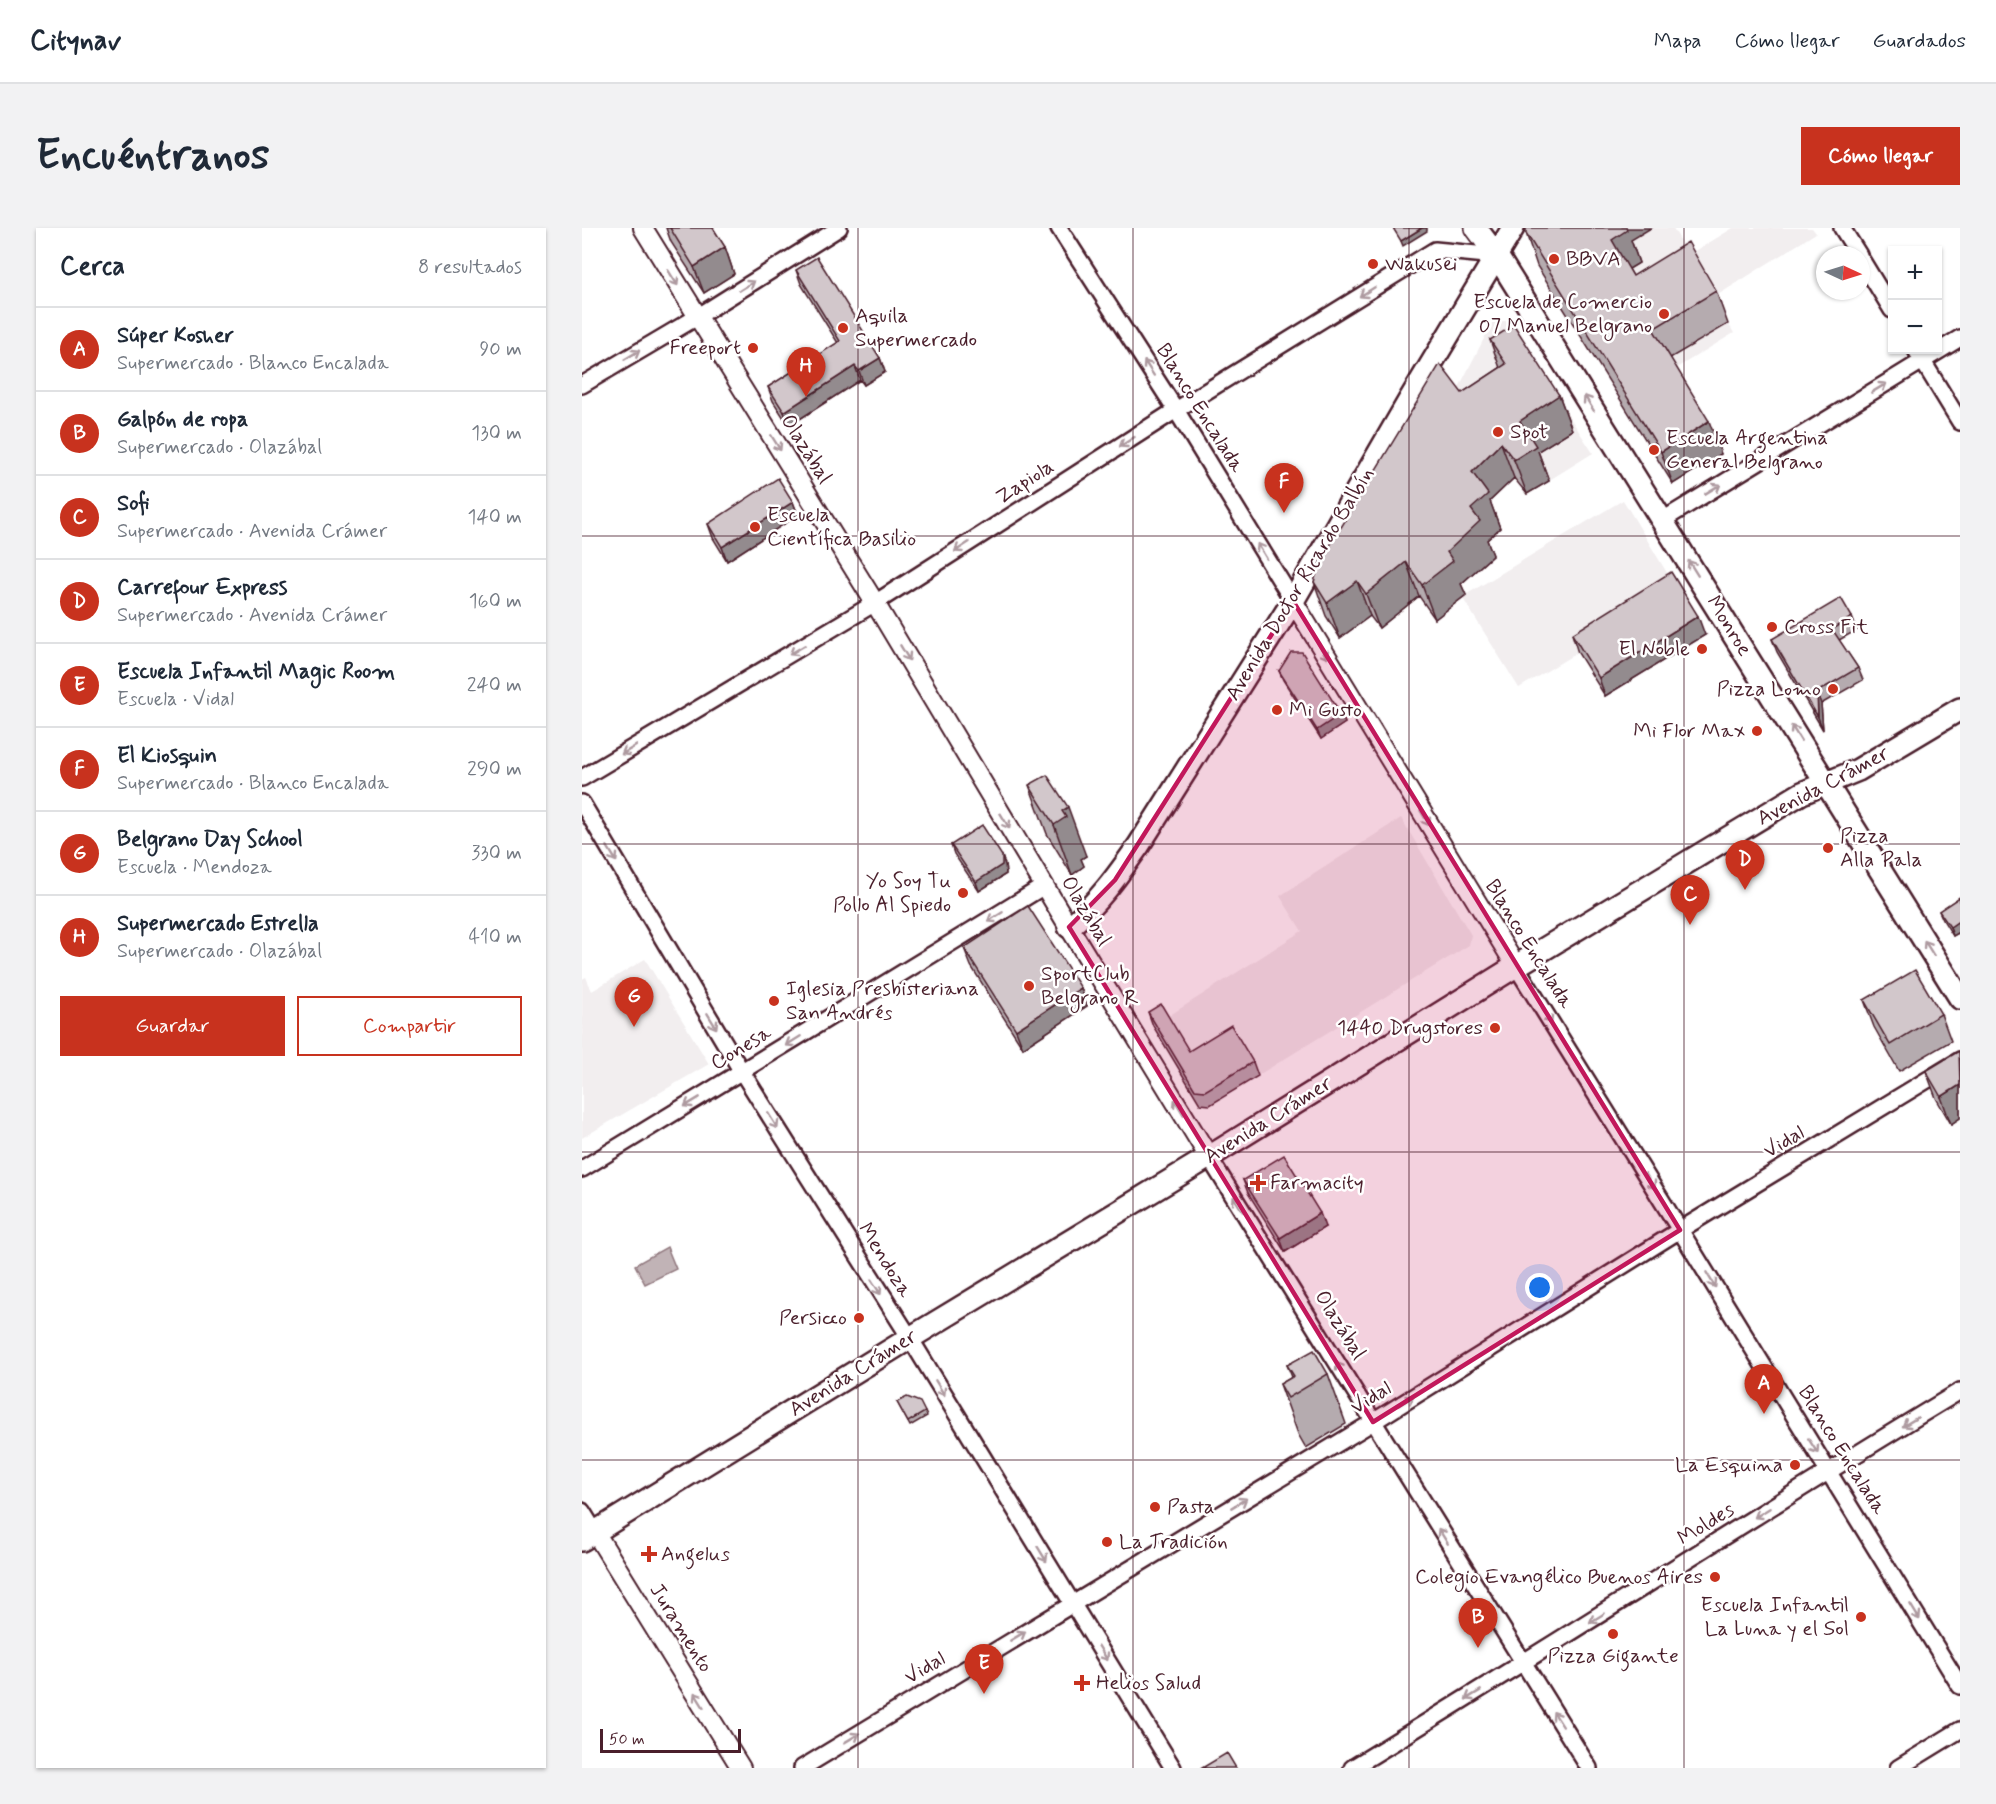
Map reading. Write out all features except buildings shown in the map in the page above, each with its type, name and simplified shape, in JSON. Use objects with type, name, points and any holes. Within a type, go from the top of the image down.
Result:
[{"type":"main road","name":"Monroe","points":[[1476,228],[1497,256],[1663,520],[1960,998]]},
{"type":"main road","name":"Avenida Doctor Ricardo Balbín","points":[[1069,927],[1095,904],[1121,871],[1293,601],[1513,228]]},
{"type":"main road","name":"Avenida Crámer","points":[[589,1536],[1209,1157],[1516,966],[1802,793],[1858,771],[1960,710]]},
{"type":"street","name":"Olazábal","points":[[643,228],[875,603],[1209,1157],[1589,1768]]},
{"type":"street","points":[[582,385],[697,317],[839,228]]},
{"type":"street","name":"Blanco Encalada","points":[[1059,228],[1176,410],[1960,1686]]},
{"type":"street","points":[[1842,228],[1853,246]]},
{"type":"street","name":"Zapiola","points":[[582,778],[875,603],[1176,410],[1435,250],[1497,256]]},
{"type":"street","points":[[1870,273],[1888,302]]},
{"type":"street","points":[[1663,520],[1920,355],[1960,338]]},
{"type":"street","points":[[1920,355],[1960,422]]},
{"type":"street","name":"Mendoza","points":[[582,803],[742,1072],[910,1338],[1173,1768]]},
{"type":"street","name":"Conesa","points":[[582,1169],[1044,886]]},
{"type":"street","name":"Vidal","points":[[802,1768],[1373,1422],[1680,1230],[1960,1060]]},
{"type":"street","name":"Moldes","points":[[1352,1768],[1960,1392]]},
{"type":"street","name":"Juramento","points":[[582,1511],[589,1536],[741,1768]]},
{"type":"street","points":[[1898,1768],[1960,1730]]},
{"type":"highlighted area","points":[[1293,601],[1680,1230],[1373,1422],[1069,927],[1115,880]]},
{"type":"shaded area","name":"Escuela de Comercio 07 Manuel Belgrano","points":[[1651,228],[1673,228],[1689,255],[1733,228],[1812,228],[1816,233],[1713,298],[1734,333],[1622,401],[1624,272],[1627,242]]},
{"type":"shaded area","points":[[1493,321],[1507,321],[1593,453],[1527,494],[1453,399]]},
{"type":"shaded area","points":[[1623,500],[1678,591],[1519,688],[1462,597]]},
{"type":"shaded area","points":[[1401,818],[1471,935],[1469,945],[1210,1105],[1200,1104],[1153,1026],[1302,931],[1280,896]]},
{"type":"shaded area","points":[[645,959],[709,1064],[582,1138],[582,979],[586,977],[592,991]]},
{"type":"shaded area","points":[[667,1247],[676,1269],[645,1284],[635,1265]]},
{"type":"place","name":"BBVA","points":[[1554,259]]},
{"type":"place","name":"Wakusei","points":[[1373,264]]},
{"type":"place","name":"Escuela de Comercio 07 Manuel Belgrano","points":[[1664,314]]},
{"type":"place","name":"Aquila Supermercado","points":[[843,328]]},
{"type":"place","name":"Freeport","points":[[753,348]]},
{"type":"place","name":"Supermercado Estrella","points":[[806,397]]},
{"type":"place","name":"Spot","points":[[1498,432]]},
{"type":"place","name":"Escuela Argentina General Belgrano","points":[[1654,450]]},
{"type":"place","name":"El Kiosquin","points":[[1284,513]]},
{"type":"place","name":"Escuela Científica Basilio","points":[[755,527]]},
{"type":"place","name":"Cross Fit","points":[[1772,627]]},
{"type":"place","name":"El Noble","points":[[1702,649]]},
{"type":"place","name":"Pizza Lomo","points":[[1833,689]]},
{"type":"place","name":"Mi Gusto","points":[[1277,710]]},
{"type":"place","name":"Mi Flor Max","points":[[1757,731]]},
{"type":"place","name":"Pizza Alla Pala","points":[[1828,848]]},
{"type":"place","name":"Carrefour Express","points":[[1745,890]]},
{"type":"place","name":"Yo Soy Tu Pollo Al Spiedo","points":[[963,893]]},
{"type":"place","name":"Sofi","points":[[1690,925]]},
{"type":"place","name":"SportClub Belgrano R","points":[[1029,986]]},
{"type":"place","name":"Iglesia Presbisteriana San Andrés","points":[[774,1001]]},
{"type":"place","name":"Belgrano Day School","points":[[634,1027]]},
{"type":"place","name":"1440 Drugstores","points":[[1495,1028]]},
{"type":"place","name":"Farmacity","points":[[1258,1183]]},
{"type":"place","name":"Persicco","points":[[859,1318]]},
{"type":"place","name":"Súper Kosher","points":[[1764,1414]]},
{"type":"place","name":"La Esquina","points":[[1795,1465]]},
{"type":"place","name":"Pasta","points":[[1155,1507]]},
{"type":"place","name":"La Tradición","points":[[1107,1542]]},
{"type":"place","name":"Angelus","points":[[649,1554]]},
{"type":"place","name":"Colegio Evangélico Buenos Aires","points":[[1715,1577]]},
{"type":"place","name":"Escuela Infantil La Luna y el Sol","points":[[1861,1617]]},
{"type":"place","name":"Pizza Gigante","points":[[1613,1634]]},
{"type":"place","name":"Galpón de ropa","points":[[1478,1648]]},
{"type":"place","name":"Helios Salud","points":[[1082,1683]]},
{"type":"place","name":"Escuela Infantil Magic Room","points":[[984,1694]]}]
